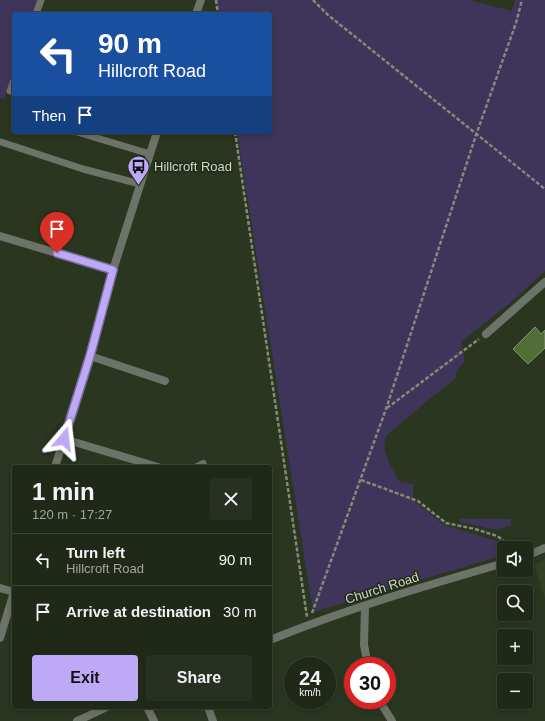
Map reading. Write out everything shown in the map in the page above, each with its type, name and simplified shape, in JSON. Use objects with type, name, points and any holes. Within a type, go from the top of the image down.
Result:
[{"type":"street","points":[[197,12],[200,0]]},
{"type":"street","points":[[56,465],[90,356],[113,270],[156,134]]},
{"type":"street","points":[[0,236],[113,270]]},
{"type":"street","points":[[486,334],[545,282]]},
{"type":"street","points":[[90,356],[165,381]]},
{"type":"street","points":[[64,439],[151,465]]},
{"type":"street","points":[[533,553],[545,548]]},
{"type":"street","name":"Church Road","points":[[272,639],[308,625],[365,606],[497,565]]},
{"type":"street","points":[[0,588],[12,591]]},
{"type":"street","points":[[0,638],[12,599]]},
{"type":"street","points":[[365,606],[364,645],[366,657]]},
{"type":"street","points":[[77,721],[103,709]]},
{"type":"street","points":[[148,709],[154,721]]},
{"type":"street","points":[[209,709],[213,721]]},
{"type":"street","points":[[385,709],[392,721]]},
{"type":"lane","points":[[37,12],[41,0]]},
{"type":"lane","points":[[10,91],[12,86]]},
{"type":"lane","points":[[84,134],[150,154]]},
{"type":"lane","points":[[1,142],[83,169],[140,184]]},
{"type":"path","points":[[216,0],[218,12]]},
{"type":"path","points":[[313,0],[328,15],[545,189]]},
{"type":"path","points":[[308,625],[386,409],[476,135],[516,23],[522,0]]},
{"type":"path","points":[[235,134],[308,625]]},
{"type":"path","points":[[386,409],[486,334]]},
{"type":"path","points":[[361,480],[418,500],[446,523],[475,529],[497,536],[504,541]]},
{"type":"shaded area","points":[[0,0],[38,0],[34,12],[12,12],[12,76],[4,99],[0,98]]},
{"type":"shaded area","points":[[216,0],[468,0],[512,11],[515,0],[545,0],[545,271],[510,303],[461,342],[465,361],[457,370],[455,379],[387,435],[385,440],[385,452],[387,458],[399,481],[413,484],[413,500],[444,525],[497,541],[497,557],[313,612],[237,134],[272,134],[272,12],[218,12]]},
{"type":"shaded area","points":[[460,519],[511,519],[511,525],[497,530],[460,522]]},
{"type":"shaded area","points":[[545,559],[545,598],[534,565]]},
{"type":"building","points":[[535,327],[541,334],[545,330],[545,348],[528,364],[513,349]]},
{"type":"place","name":"Hillcroft Road","points":[[138,186]]},
{"type":"route","points":[[57,253],[113,270],[90,356],[64,439]]}]
